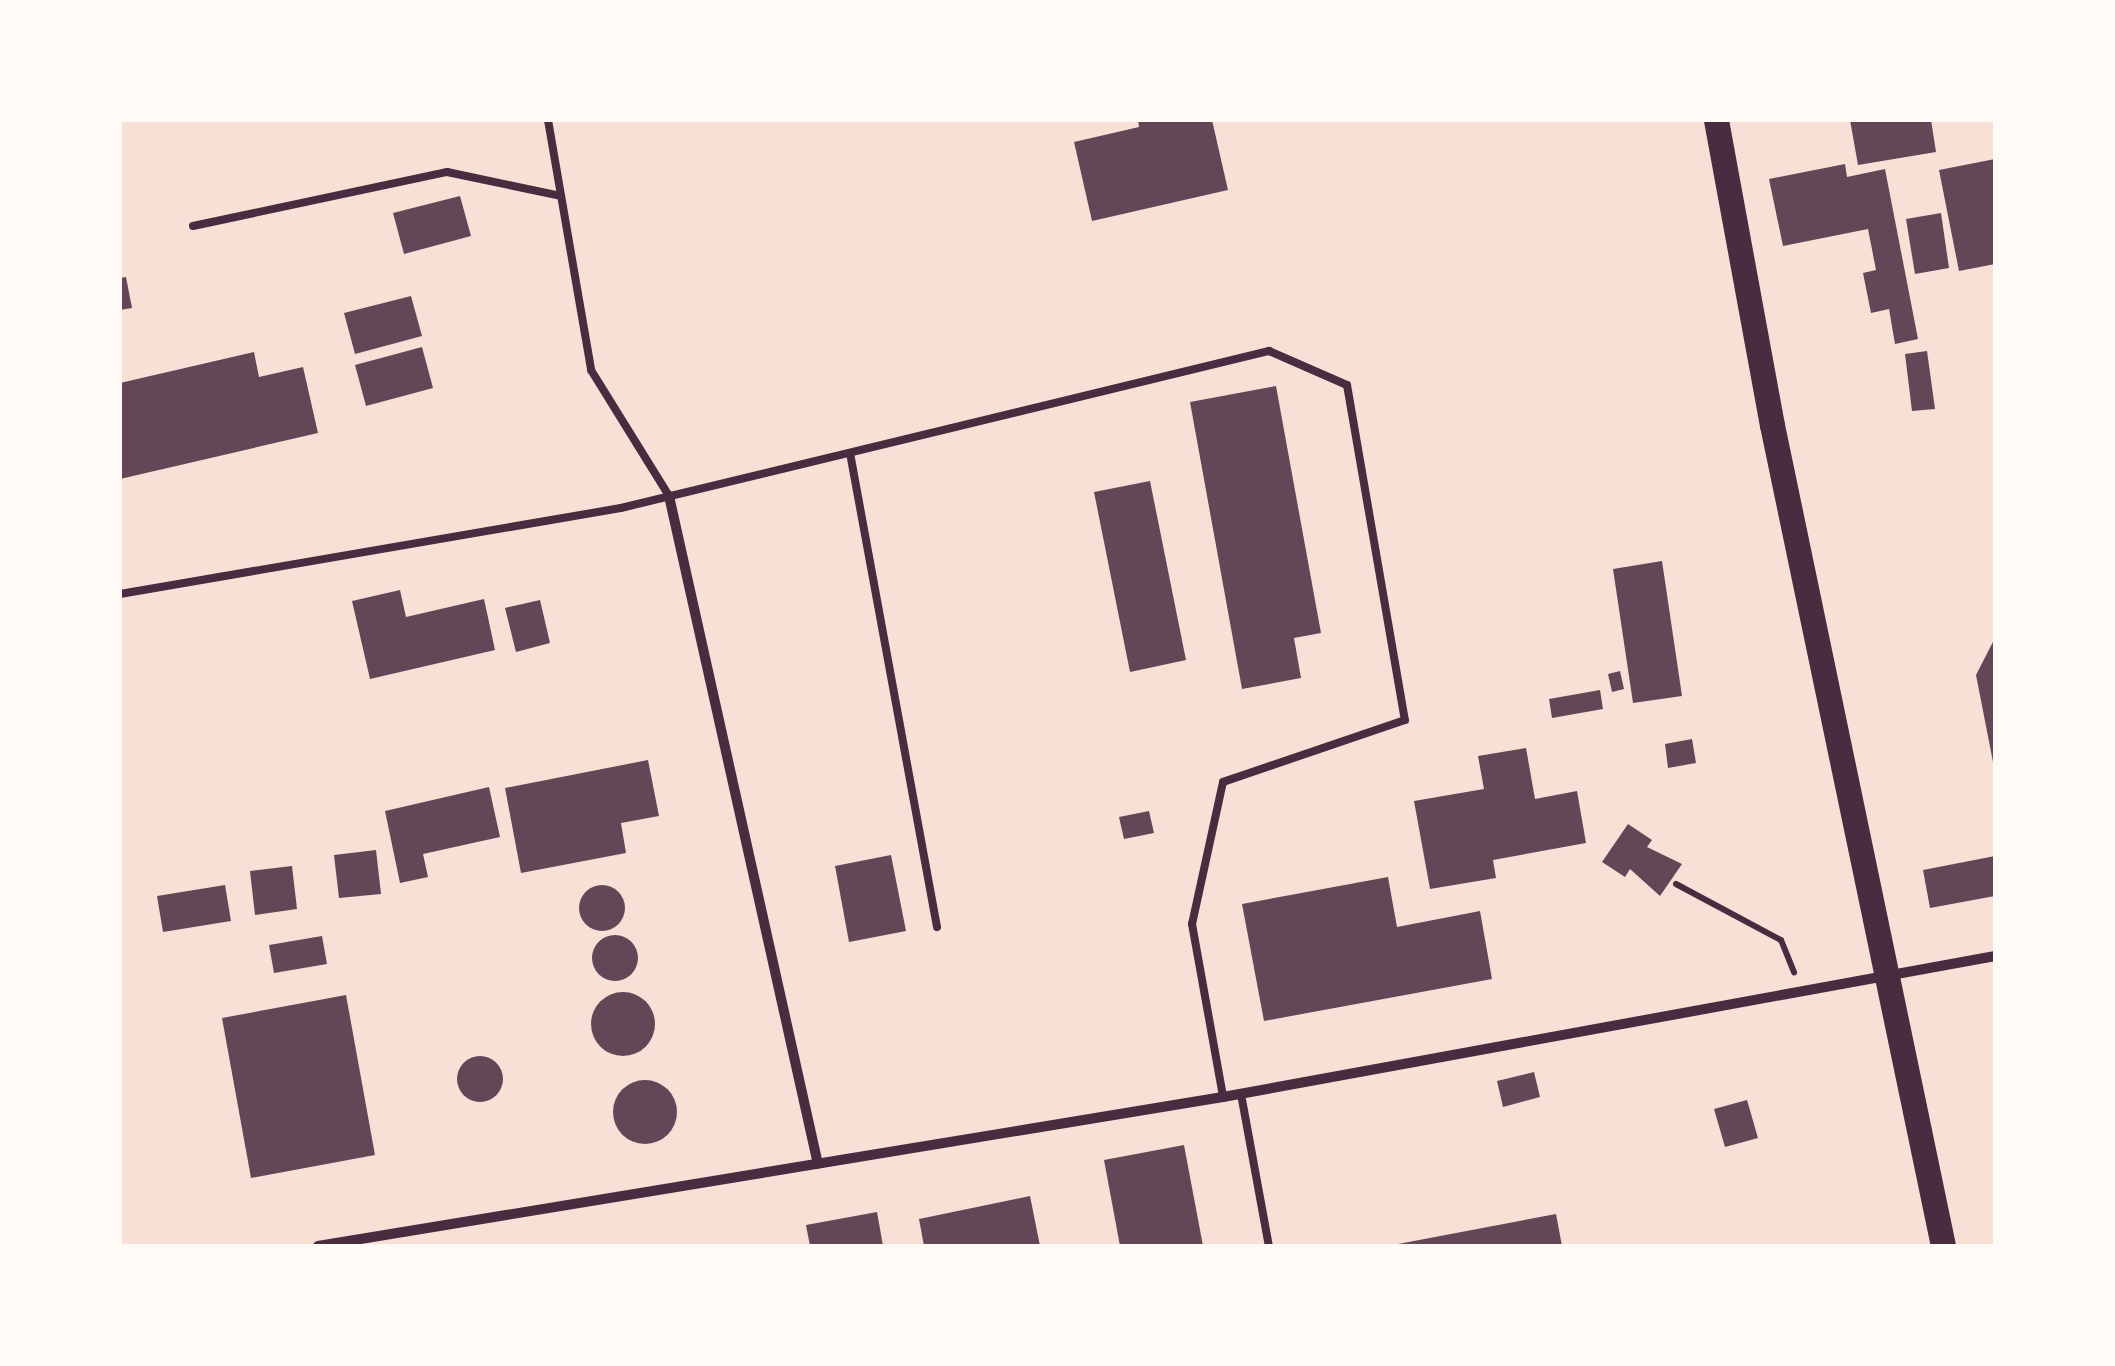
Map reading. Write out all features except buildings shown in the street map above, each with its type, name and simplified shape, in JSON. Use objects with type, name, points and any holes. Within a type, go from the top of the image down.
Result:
[{"type":"main road","points":[[1716,120],[1772,425],[1943,1246]]},
{"type":"street","points":[[669,496],[818,1164]]},
{"type":"street","points":[[318,1246],[1241,1094],[1995,956]]},
{"type":"lane","points":[[548,120],[591,370],[669,496]]},
{"type":"lane","points":[[193,226],[446,172],[561,196]]},
{"type":"lane","points":[[120,594],[669,496],[1270,351],[1347,384],[1405,720],[1223,782],[1192,924],[1223,1097]]},
{"type":"lane","points":[[850,452],[936,928]]},
{"type":"lane","points":[[1241,1094],[1269,1246]]},
{"type":"path","points":[[1676,884],[1782,940],[1802,991]]}]
